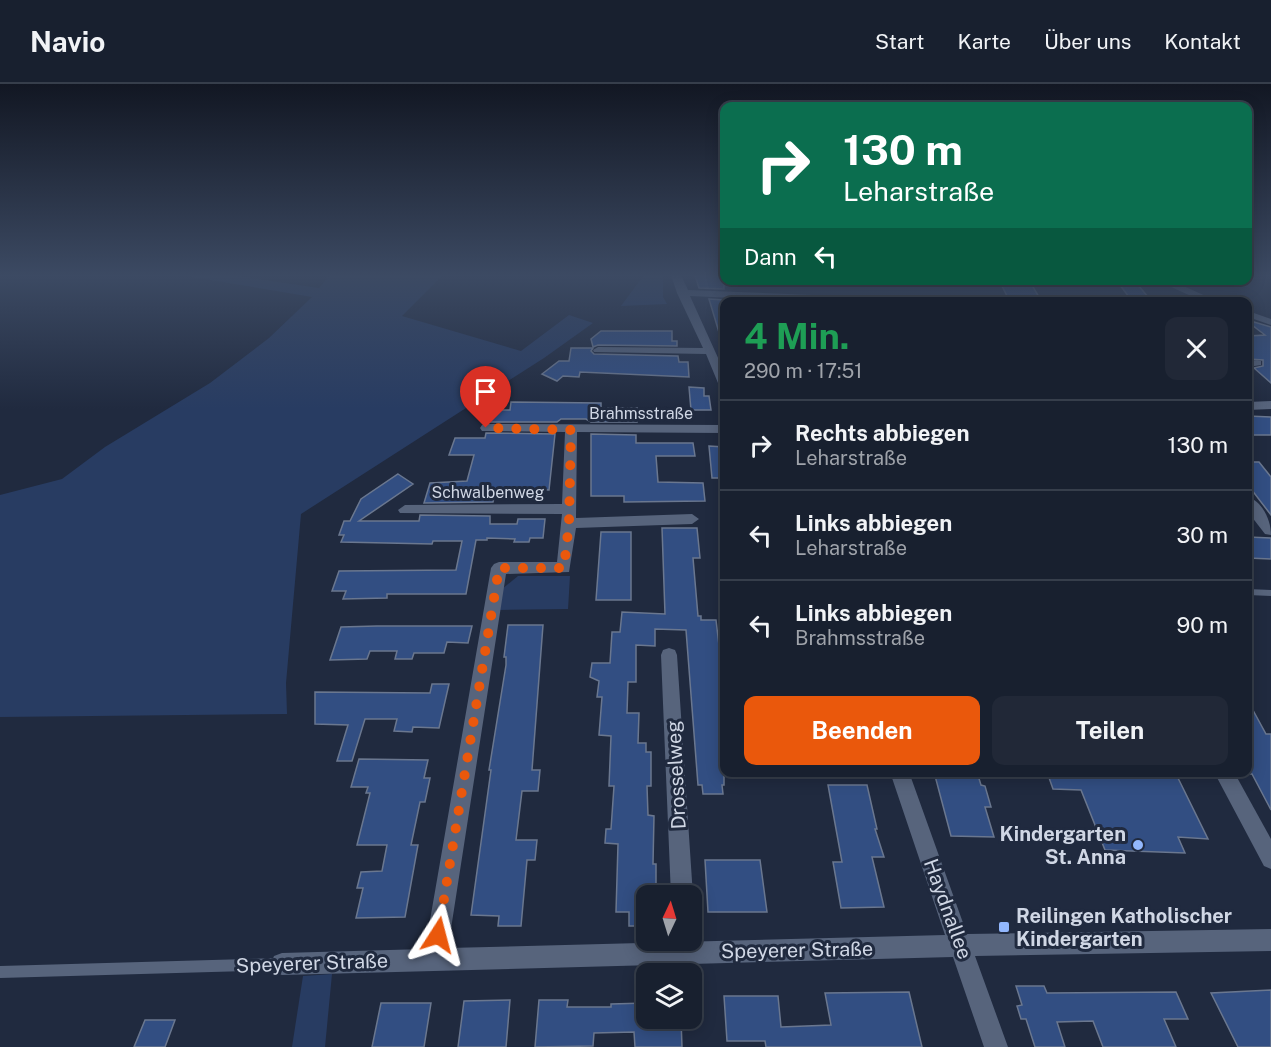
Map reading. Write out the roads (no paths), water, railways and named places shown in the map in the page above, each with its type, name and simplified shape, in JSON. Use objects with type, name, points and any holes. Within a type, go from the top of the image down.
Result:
[{"type":"street","points":[[694,320],[720,375]]},
{"type":"street","points":[[598,350],[708,351]]},
{"type":"street","points":[[1252,406],[1271,405]]},
{"type":"street","name":"Brahmsstraße","points":[[486,428],[720,429]]},
{"type":"street","points":[[435,958],[499,568],[564,568],[570,516],[571,430]]},
{"type":"street","points":[[1252,507],[1269,530]]},
{"type":"street","name":"Schwalbenweg","points":[[405,510],[692,519]]},
{"type":"street","name":"Drosselweg","points":[[669,655],[681,885]]},
{"type":"street","name":"Haydnallee","points":[[901,777],[996,1047]]},
{"type":"street","points":[[1226,777],[1271,859]]},
{"type":"street","name":"Speyerer Straße","points":[[702,947],[962,946],[1271,940]]},
{"type":"street","name":"Speyerer Straße","points":[[282,964],[636,949]]},
{"type":"lane","points":[[1252,592],[1271,593]]},
{"type":"lane","name":"Speyerer Straße","points":[[0,972],[282,964]]},
{"type":"place","name":"Kindergarten St. Anna","points":[[1138,845]]},
{"type":"place","name":"Reilingen Katholischer Kindergarten","points":[[1004,927]]}]
